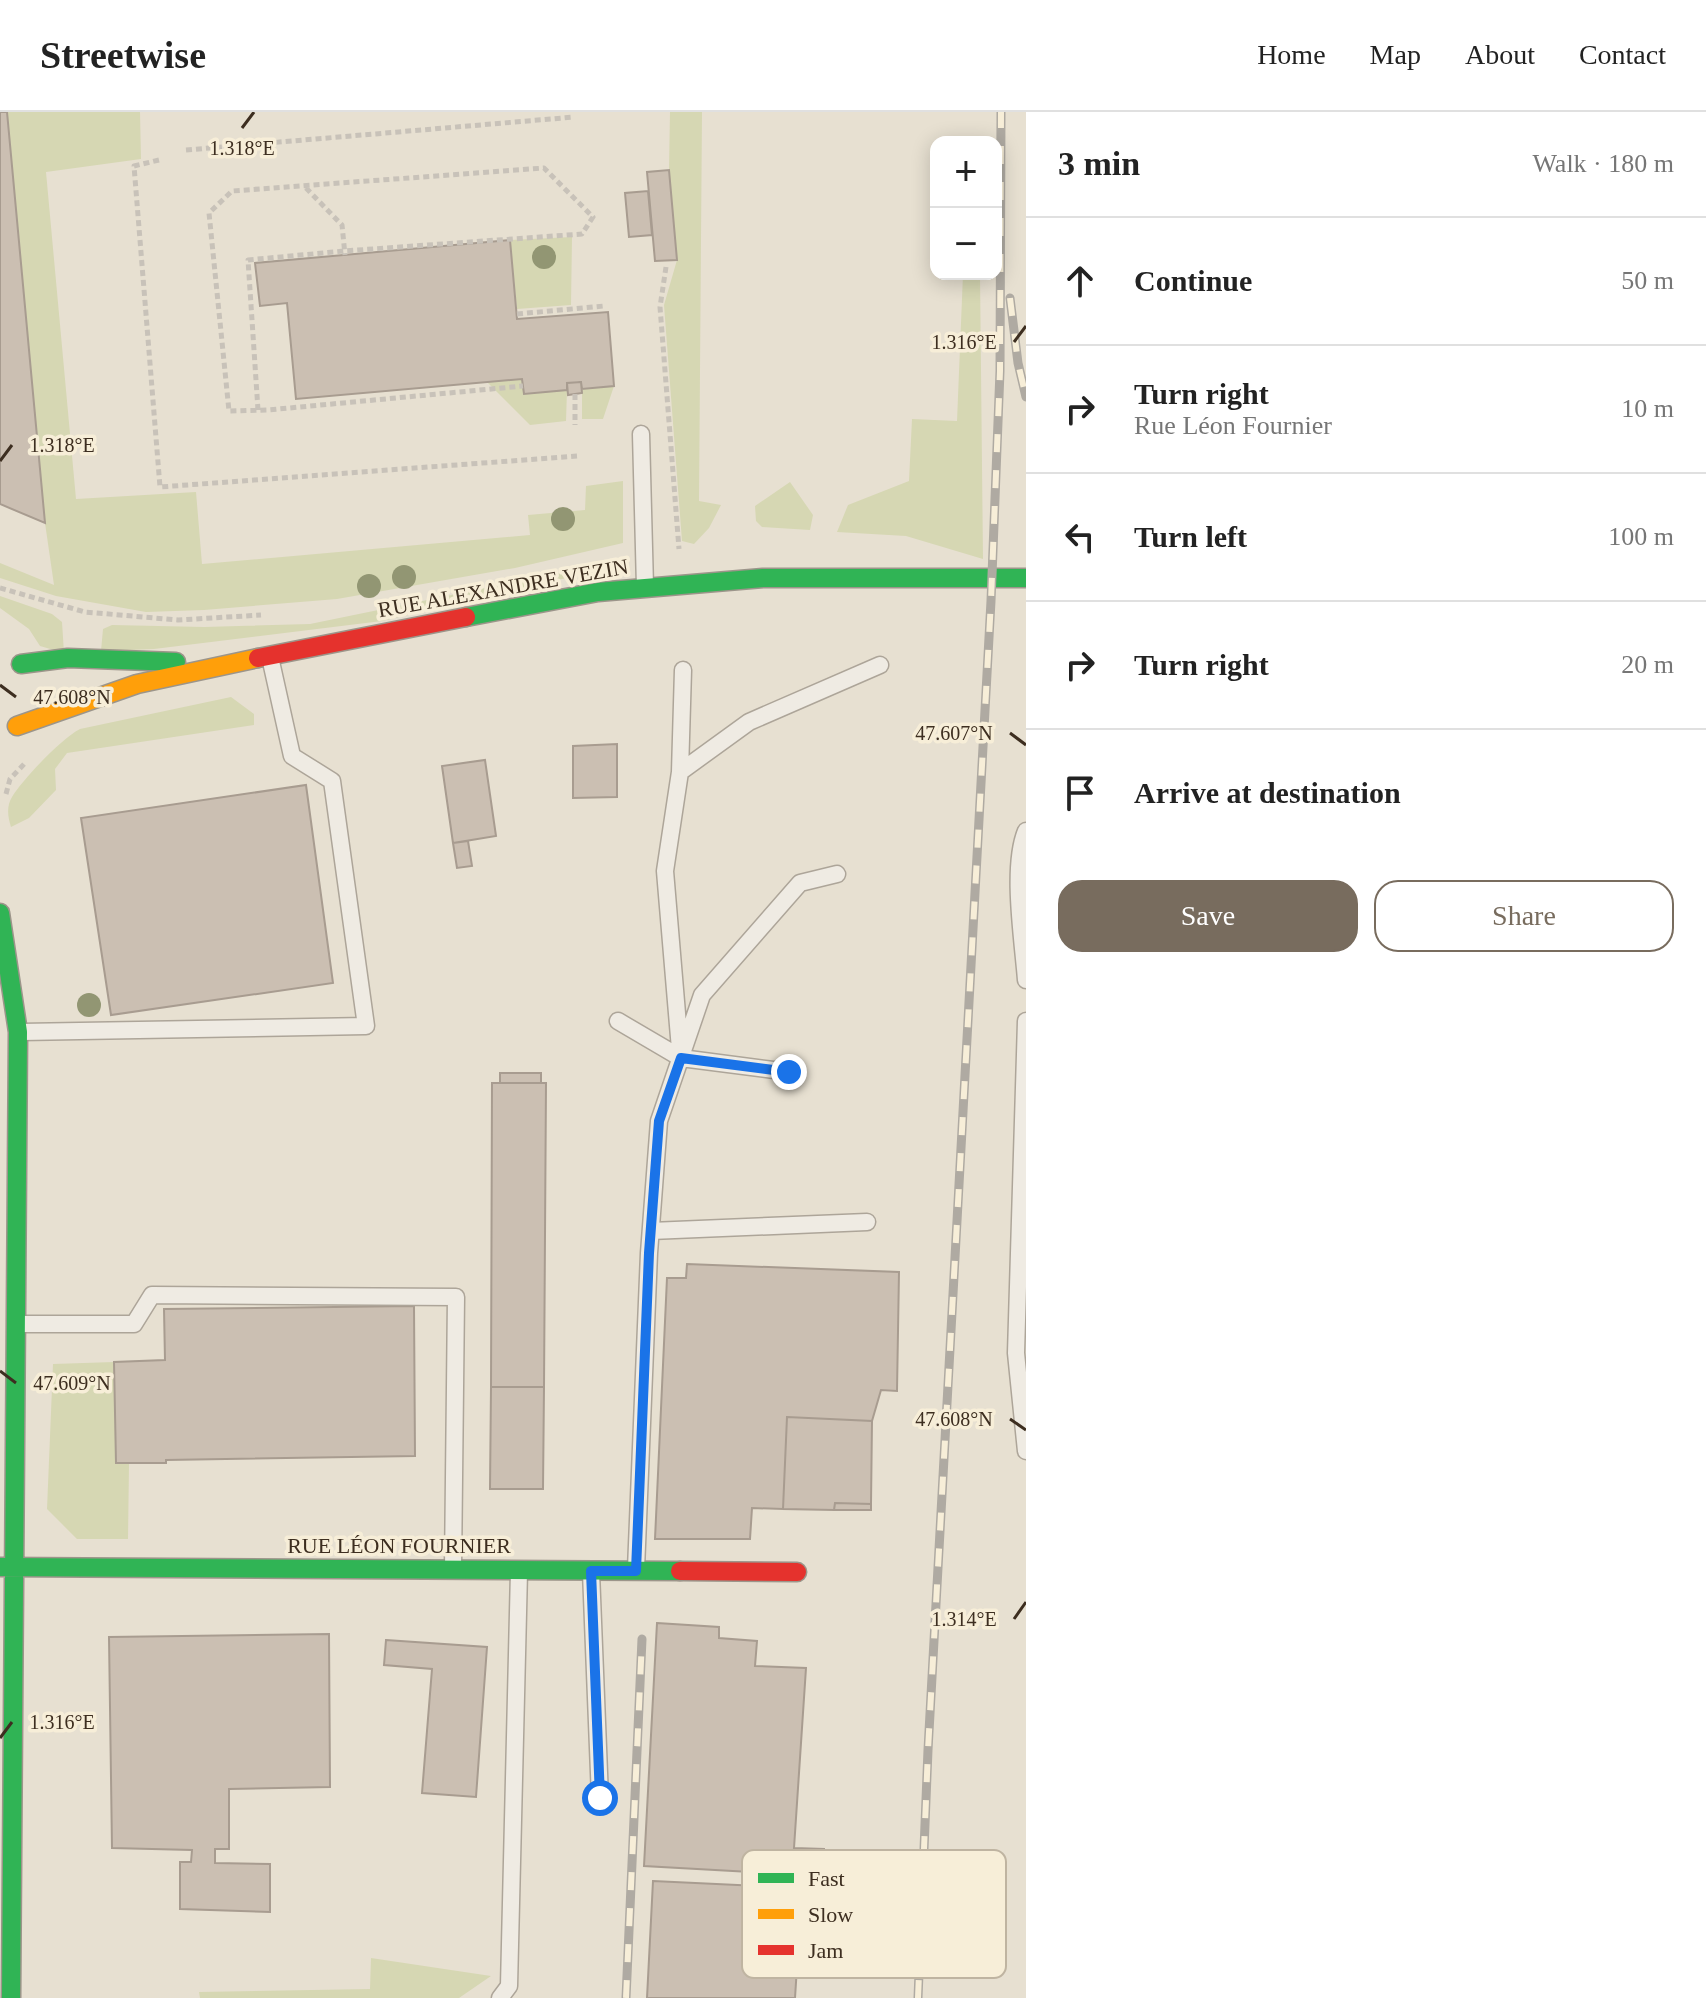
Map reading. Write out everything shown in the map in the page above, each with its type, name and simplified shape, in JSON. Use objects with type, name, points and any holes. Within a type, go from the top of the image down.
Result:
[{"type":"street","name":"RUE ALEXANDRE VEZIN","points":[[17,726],[137,684],[270,655],[598,592],[763,578],[1026,578]]},
{"type":"street","points":[[7,646],[21,664],[26,685]]},
{"type":"street","name":"RUE ALEXANDRE VEZIN","points":[[21,664],[68,658],[230,664]]},
{"type":"street","points":[[4,743],[17,726],[25,706]]},
{"type":"street","points":[[0,913],[18,1032],[9,1066],[11,1998]]},
{"type":"street","name":"RUE LÉON FOURNIER","points":[[8,1567],[797,1572]]},
{"type":"lane","points":[[641,434],[646,589]]},
{"type":"lane","points":[[18,1032],[366,1026],[332,781],[292,756],[270,655]]},
{"type":"lane","points":[[680,772],[749,722],[880,665]]},
{"type":"lane","points":[[681,1058],[665,871],[680,772],[683,670]]},
{"type":"lane","points":[[1026,831],[1019,878],[1026,980]]},
{"type":"lane","points":[[636,1571],[659,1121],[702,995],[800,883],[837,874]]},
{"type":"lane","points":[[618,1021],[681,1058],[789,1072]]},
{"type":"lane","points":[[1026,1021],[1016,1353],[1026,1451]]},
{"type":"lane","points":[[651,1231],[867,1222]]},
{"type":"lane","points":[[11,1336],[134,1324],[152,1295],[456,1297],[453,1570]]},
{"type":"lane","points":[[500,1998],[509,1986],[519,1570]]},
{"type":"lane","points":[[591,1571],[600,1798]]},
{"type":"path","points":[[186,150],[574,117]]},
{"type":"path","points":[[159,160],[134,166],[160,487],[577,456]]},
{"type":"path","points":[[258,410],[248,260],[582,234],[593,217],[544,168],[306,188],[232,191],[209,213],[229,411],[258,410],[523,386]]},
{"type":"path","points":[[306,188],[342,225],[345,253]]},
{"type":"path","points":[[666,267],[660,307],[680,552]]},
{"type":"path","points":[[517,314],[604,306]]},
{"type":"path","points":[[575,394],[575,425]]},
{"type":"path","points":[[0,588],[85,612],[178,620],[265,615]]},
{"type":"green space","points":[[7,112],[140,112],[141,159],[46,172],[76,499],[196,492],[202,564],[530,535],[528,515],[585,510],[586,486],[623,481],[623,543],[515,568],[337,599],[204,610],[146,612],[56,596],[0,578],[0,563],[54,585],[45,523]]},
{"type":"green space","points":[[670,112],[702,112],[699,501],[721,505],[709,528],[694,544],[682,541],[664,305],[677,260],[669,170]]},
{"type":"green space","points":[[572,237],[571,305],[517,309],[510,240]]},
{"type":"green space","points":[[963,280],[980,280],[983,559],[906,536],[837,532],[848,505],[909,481],[912,419],[957,421]]},
{"type":"green space","points":[[522,379],[524,394],[567,390],[566,421],[530,425],[487,382]]},
{"type":"green space","points":[[614,386],[603,419],[582,419],[582,389]]},
{"type":"green space","points":[[790,482],[813,515],[810,530],[762,527],[756,521],[755,506]]},
{"type":"green space","points":[[618,561],[575,576],[382,621],[154,649],[101,651],[103,629],[112,625],[204,627],[310,624]]},
{"type":"green space","points":[[0,596],[52,614],[62,622],[64,653],[40,646],[29,629],[0,608]]},
{"type":"green space","points":[[231,697],[254,714],[254,725],[67,753],[55,769],[56,790],[29,818],[11,827],[8,808],[17,789],[53,750],[80,729]]},
{"type":"green space","points":[[114,1362],[116,1463],[129,1464],[128,1539],[77,1539],[47,1509],[53,1364]]},
{"type":"green space","points":[[371,1958],[491,1976],[459,1998],[200,1998],[199,1992],[370,1989]]},
{"type":"building","points":[[0,112],[7,112],[45,523],[0,504]]},
{"type":"building","points":[[669,170],[677,260],[655,261],[647,172]]},
{"type":"building","points":[[648,191],[652,235],[629,237],[625,193]]},
{"type":"building","points":[[510,240],[517,319],[608,312],[614,386],[582,389],[581,382],[567,383],[567,390],[524,394],[522,379],[296,399],[287,303],[260,306],[255,263]]},
{"type":"building","points":[[581,382],[582,393],[568,395],[567,383]]},
{"type":"building","points":[[617,744],[617,797],[573,798],[573,746]]},
{"type":"building","points":[[485,760],[496,836],[453,843],[442,766]]},
{"type":"building","points":[[306,785],[333,983],[111,1015],[81,818]]},
{"type":"building","points":[[468,841],[472,866],[457,868],[453,843]]},
{"type":"building","points":[[500,1073],[541,1073],[541,1083],[500,1083]]},
{"type":"building","points":[[492,1083],[546,1083],[544,1387],[491,1387]]},
{"type":"building","points":[[687,1264],[899,1272],[897,1391],[881,1390],[872,1421],[787,1417],[783,1509],[752,1508],[750,1539],[655,1539],[667,1278],[686,1278]]},
{"type":"building","points":[[414,1306],[415,1456],[116,1463],[114,1362],[165,1360],[164,1309]]},
{"type":"building","points":[[491,1387],[544,1387],[543,1489],[490,1489]]},
{"type":"building","points":[[787,1417],[872,1421],[871,1504],[835,1503],[834,1510],[783,1509]]},
{"type":"building","points":[[835,1503],[871,1504],[871,1510],[834,1510]]},
{"type":"building","points":[[657,1623],[719,1627],[719,1638],[757,1641],[755,1666],[806,1668],[794,1848],[824,1850],[742,1850],[742,1872],[644,1866]]},
{"type":"building","points":[[329,1634],[330,1787],[229,1789],[229,1849],[215,1849],[215,1863],[270,1864],[270,1912],[180,1909],[180,1862],[191,1862],[192,1850],[112,1848],[109,1637]]},
{"type":"building","points":[[386,1640],[487,1647],[476,1797],[422,1793],[432,1669],[384,1665]]},
{"type":"building","points":[[653,1881],[742,1885],[742,1978],[796,1978],[795,1998],[647,1998]]},
{"type":"railway","points":[[924,1850],[991,601],[1000,371],[1001,112]]},
{"type":"railway","points":[[1010,298],[1018,363],[1026,397]]},
{"type":"railway","points":[[626,1998],[642,1639]]},
{"type":"railway","points":[[918,1998],[919,1978]]},
{"type":"traffic: fast","points":[[466,617],[598,592],[763,578],[1026,578]]},
{"type":"traffic: fast","points":[[21,664],[68,658],[176,662]]},
{"type":"traffic: fast","points":[[0,913],[18,1032],[11,1998]]},
{"type":"traffic: fast","points":[[0,1567],[680,1571]]},
{"type":"traffic: slow","points":[[17,726],[137,684],[258,658]]},
{"type":"traffic: jam","points":[[258,658],[466,617]]},
{"type":"traffic: jam","points":[[680,1571],[797,1572]]},
{"type":"route","points":[[600,1798],[591,1571],[636,1571],[649,1253],[659,1121],[681,1058],[789,1072]]}]
